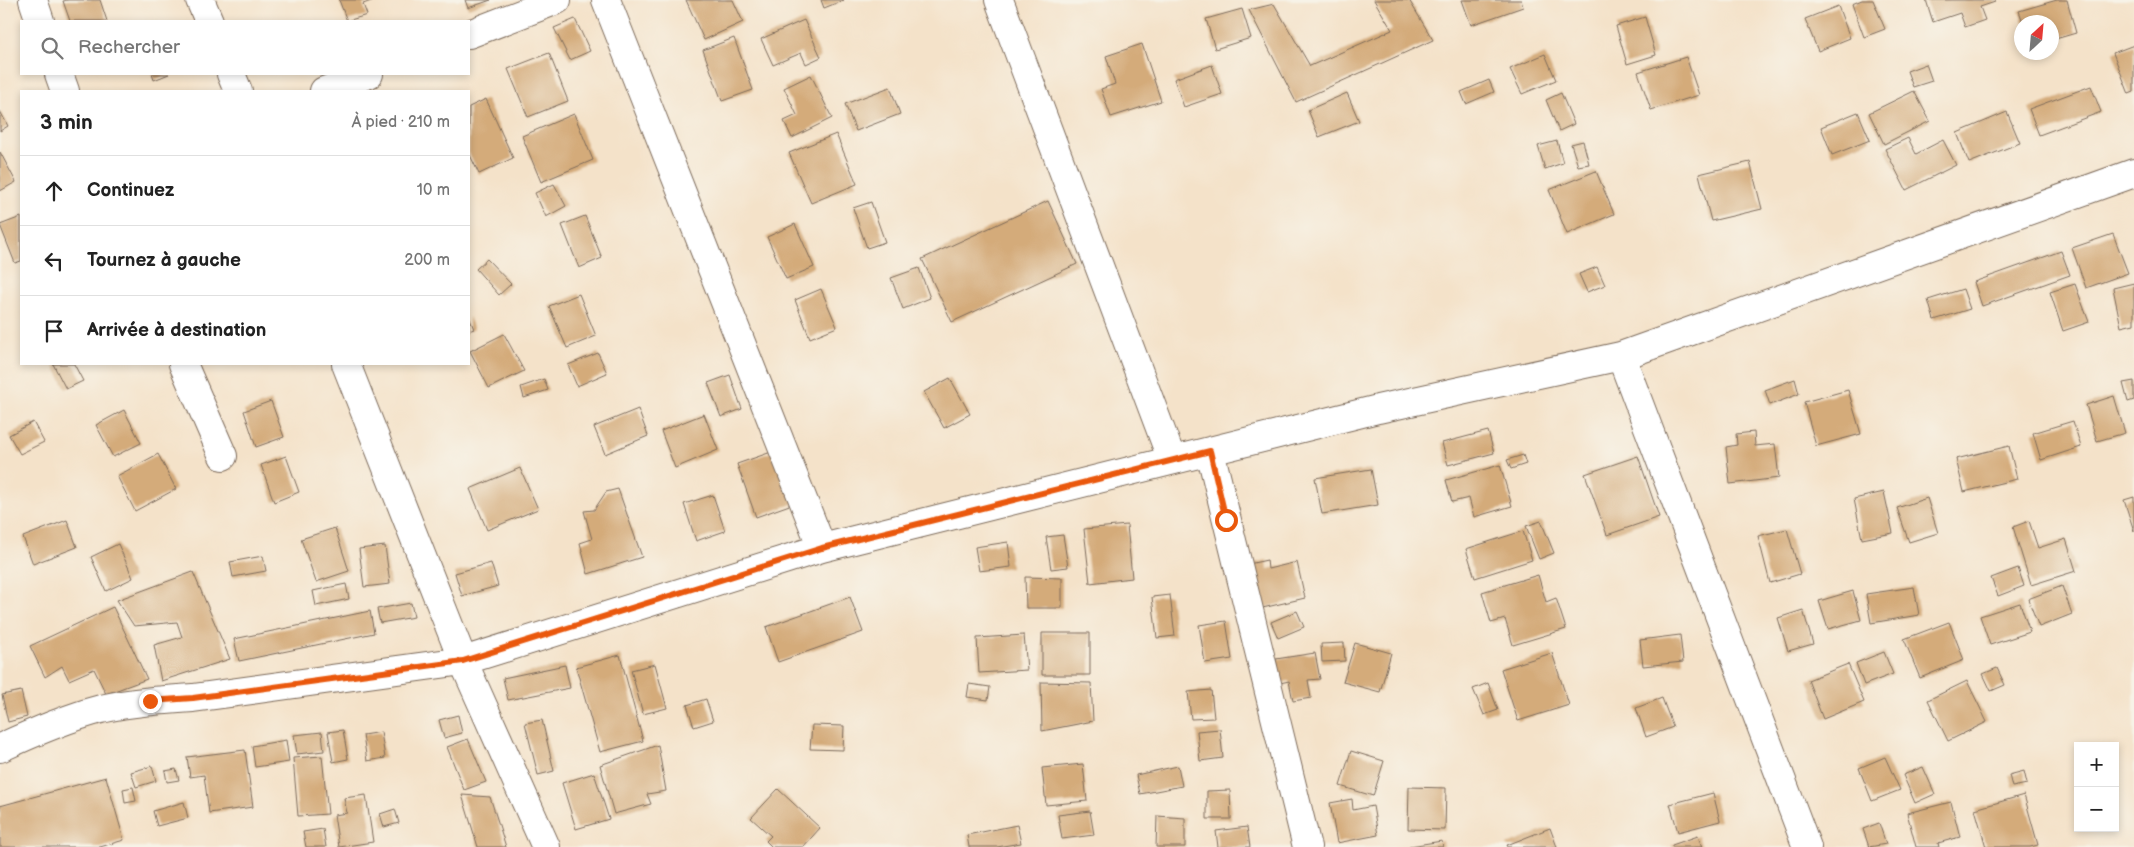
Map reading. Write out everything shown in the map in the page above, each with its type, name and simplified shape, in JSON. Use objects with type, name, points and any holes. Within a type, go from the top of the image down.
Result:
[{"type":"street","points":[[33,0],[40,20]]},
{"type":"street","points":[[200,0],[209,20]]},
{"type":"street","points":[[470,34],[556,0]]},
{"type":"street","points":[[606,0],[822,548]]},
{"type":"street","points":[[999,0],[1172,460]]},
{"type":"street","points":[[59,75],[66,90]]},
{"type":"street","points":[[231,75],[238,90]]},
{"type":"street","points":[[327,90],[366,75]]},
{"type":"street","points":[[0,748],[30,734],[101,709],[463,661],[822,548],[1378,409],[1621,356],[2134,173]]},
{"type":"street","points":[[1621,356],[1807,847]]},
{"type":"street","points":[[184,365],[223,456]]},
{"type":"street","points":[[346,365],[463,661],[546,847]]},
{"type":"street","points":[[1210,451],[1307,847]]},
{"type":"building","points":[[100,0],[107,20],[70,20],[63,1]]},
{"type":"building","points":[[339,0],[374,0],[363,4],[367,15],[347,20]]},
{"type":"building","points":[[465,0],[491,0],[468,8]]},
{"type":"building","points":[[686,0],[733,0],[743,22],[704,40]]},
{"type":"building","points":[[821,0],[844,0],[824,8]]},
{"type":"building","points":[[1374,0],[1409,0],[1433,40],[1296,102],[1249,10],[1274,4],[1310,66],[1392,30]]},
{"type":"building","points":[[1462,0],[1521,0],[1523,7],[1471,25]]},
{"type":"building","points":[[1862,0],[1873,0],[1885,29],[1864,37],[1852,4]]},
{"type":"building","points":[[1926,0],[1994,0],[1995,2],[1980,7],[1985,20],[1965,27],[1960,13],[1933,22]]},
{"type":"building","points":[[2057,0],[2067,0],[2076,33],[2059,38],[2059,15],[2020,15],[2019,11]]},
{"type":"building","points":[[1838,6],[1850,38],[1818,51],[1805,19]]},
{"type":"building","points":[[1242,9],[1251,38],[1215,49],[1206,19]]},
{"type":"building","points":[[1645,17],[1656,55],[1627,64],[1616,26]]},
{"type":"building","points":[[575,19],[590,51],[570,60],[554,28]]},
{"type":"building","points":[[804,20],[821,57],[806,64],[801,53],[773,65],[761,39]]},
{"type":"building","points":[[734,38],[753,90],[722,101],[703,50]]},
{"type":"building","points":[[1142,44],[1161,101],[1111,117],[1101,89],[1115,84],[1106,56]]},
{"type":"building","points":[[2134,45],[2134,92],[2129,94],[2113,53]]},
{"type":"building","points":[[549,53],[568,101],[528,117],[508,69]]},
{"type":"building","points":[[1545,54],[1556,80],[1522,94],[1510,69]]},
{"type":"building","points":[[1686,57],[1699,95],[1651,110],[1638,72]]},
{"type":"building","points":[[1926,64],[1932,81],[1913,87],[1907,71]]},
{"type":"building","points":[[1212,65],[1222,94],[1184,107],[1174,79]]},
{"type":"building","points":[[152,75],[166,75],[154,80]]},
{"type":"building","points":[[811,75],[832,118],[792,138],[784,121],[797,115],[784,88]]},
{"type":"building","points":[[1489,80],[1494,92],[1466,104],[1461,92]]},
{"type":"building","points":[[2091,86],[2101,112],[2039,135],[2029,109]]},
{"type":"building","points":[[890,87],[900,114],[856,131],[845,104]]},
{"type":"building","points":[[1914,91],[1930,121],[1884,144],[1869,113]]},
{"type":"building","points":[[1347,93],[1359,121],[1319,137],[1308,110]]},
{"type":"building","points":[[1561,93],[1574,124],[1559,131],[1546,100]]},
{"type":"building","points":[[486,99],[513,158],[479,174],[470,155],[470,107]]},
{"type":"building","points":[[0,111],[8,126],[0,131]]},
{"type":"building","points":[[1858,112],[1870,140],[1832,155],[1821,127]]},
{"type":"building","points":[[2007,112],[2020,143],[1969,163],[1957,133]]},
{"type":"building","points":[[574,114],[593,160],[541,182],[522,136]]},
{"type":"building","points":[[836,134],[857,184],[811,203],[789,153]]},
{"type":"building","points":[[1908,138],[1916,154],[1943,140],[1956,165],[1906,190],[1885,149]]},
{"type":"building","points":[[1557,141],[1563,163],[1545,169],[1538,146]]},
{"type":"building","points":[[1583,141],[1589,164],[1578,166],[1571,144]]},
{"type":"building","points":[[0,152],[16,182],[0,191]]},
{"type":"building","points":[[1750,162],[1762,209],[1711,221],[1699,174]]},
{"type":"building","points":[[1596,171],[1614,214],[1567,234],[1549,190]]},
{"type":"building","points":[[554,184],[566,206],[546,217],[535,193]]},
{"type":"building","points":[[1048,201],[1077,264],[952,322],[922,259]]},
{"type":"building","points":[[871,202],[885,242],[867,248],[853,208]]},
{"type":"building","points":[[585,216],[602,258],[579,268],[562,225]]},
{"type":"building","points":[[20,217],[20,261],[15,263],[0,225]]},
{"type":"building","points":[[795,224],[814,267],[786,279],[767,237]]},
{"type":"building","points":[[2113,234],[2128,273],[2086,288],[2072,248]]},
{"type":"building","points":[[2061,251],[2070,275],[1982,306],[1974,282]]},
{"type":"building","points":[[487,259],[511,284],[499,295],[476,269]]},
{"type":"building","points":[[1597,267],[1605,285],[1587,292],[1579,274]]},
{"type":"building","points":[[919,268],[930,298],[903,309],[891,278]]},
{"type":"building","points":[[2134,283],[2134,324],[2121,327],[2113,288]]},
{"type":"building","points":[[2075,284],[2089,322],[2063,331],[2050,292]]},
{"type":"building","points":[[821,289],[837,327],[810,338],[795,300]]},
{"type":"building","points":[[1963,289],[1970,309],[1934,320],[1928,300]]},
{"type":"building","points":[[579,294],[596,336],[567,348],[549,306]]},
{"type":"building","points":[[470,319],[474,329],[470,331]]},
{"type":"building","points":[[504,334],[524,371],[489,388],[470,351]]},
{"type":"building","points":[[598,353],[607,373],[577,386],[568,365]]},
{"type":"building","points":[[54,365],[75,365],[83,381],[66,389]]},
{"type":"building","points":[[730,375],[742,409],[721,417],[708,383]]},
{"type":"building","points":[[950,378],[970,414],[944,428],[924,392]]},
{"type":"building","points":[[544,379],[548,390],[524,398],[521,387]]},
{"type":"building","points":[[1795,379],[1799,394],[1770,405],[1765,390]]},
{"type":"building","points":[[2134,381],[2134,400],[2128,402],[2123,383]]},
{"type":"building","points":[[1848,390],[1861,434],[1816,446],[1804,402]]},
{"type":"building","points":[[2114,396],[2125,433],[2097,441],[2086,405]]},
{"type":"building","points":[[271,401],[284,437],[256,447],[244,411]]},
{"type":"building","points":[[638,409],[648,436],[605,454],[594,427]]},
{"type":"building","points":[[124,410],[141,443],[113,457],[96,425]]},
{"type":"building","points":[[704,414],[718,450],[675,468],[661,431]]},
{"type":"building","points":[[2073,421],[2081,447],[2041,460],[2033,433]]},
{"type":"building","points":[[33,422],[44,442],[20,454],[9,435]]},
{"type":"building","points":[[1488,431],[1494,453],[1448,465],[1442,443]]},
{"type":"building","points":[[1754,432],[1755,446],[1775,444],[1779,478],[1730,484],[1726,447],[1737,445],[1736,434]]},
{"type":"building","points":[[2009,446],[2017,479],[1964,492],[1956,459]]},
{"type":"building","points":[[777,450],[795,503],[756,517],[737,464]]},
{"type":"building","points":[[158,454],[176,489],[135,511],[117,476]]},
{"type":"building","points":[[1523,455],[1526,464],[1511,469],[1507,460]]},
{"type":"building","points":[[286,456],[299,492],[274,502],[261,465]]},
{"type":"building","points":[[1638,456],[1659,517],[1607,535],[1585,474]]},
{"type":"building","points":[[1500,465],[1512,506],[1474,517],[1469,498],[1452,502],[1446,480]]},
{"type":"building","points":[[520,468],[538,509],[487,530],[470,489]]},
{"type":"building","points":[[1371,469],[1378,505],[1322,514],[1315,478]]},
{"type":"building","points":[[618,489],[642,557],[588,574],[580,543],[592,539],[584,511],[594,510],[606,492]]},
{"type":"building","points":[[1884,492],[1893,533],[1862,539],[1854,499]]},
{"type":"building","points":[[713,495],[725,531],[696,541],[684,504]]},
{"type":"building","points":[[2134,497],[2134,531],[2124,500]]},
{"type":"building","points":[[1927,498],[1938,533],[1909,542],[1897,508]]},
{"type":"building","points":[[67,520],[77,547],[33,564],[23,537]]},
{"type":"building","points":[[1541,521],[1554,553],[1539,559],[1526,526]]},
{"type":"building","points":[[2029,521],[2038,548],[2066,539],[2076,571],[2031,585],[2013,527]]},
{"type":"building","points":[[1127,525],[1132,578],[1090,583],[1084,529]]},
{"type":"building","points":[[335,528],[349,571],[316,582],[301,539]]},
{"type":"building","points":[[1787,529],[1800,574],[1770,583],[1758,536]]},
{"type":"building","points":[[1523,531],[1532,560],[1475,578],[1466,549]]},
{"type":"building","points":[[1063,535],[1068,567],[1051,569],[1046,537]]},
{"type":"building","points":[[1008,542],[1011,567],[979,571],[975,547]]},
{"type":"building","points":[[118,544],[133,578],[106,591],[91,557]]},
{"type":"building","points":[[385,546],[390,584],[364,587],[359,549]]},
{"type":"building","points":[[263,556],[266,571],[233,577],[230,562]]},
{"type":"building","points":[[1267,560],[1268,569],[1297,562],[1305,598],[1254,610],[1244,565]]},
{"type":"building","points":[[491,563],[498,586],[462,596],[455,573]]},
{"type":"building","points":[[2018,568],[2024,586],[1998,596],[1991,578]]},
{"type":"building","points":[[193,572],[230,659],[161,681],[154,645],[182,637],[177,622],[134,626],[117,600]]},
{"type":"building","points":[[1538,575],[1546,602],[1556,598],[1566,629],[1513,645],[1505,619],[1491,623],[1482,592]]},
{"type":"building","points":[[1025,577],[1062,578],[1062,608],[1026,608]]},
{"type":"building","points":[[346,584],[349,599],[316,606],[313,591]]},
{"type":"building","points":[[2062,586],[2072,614],[2039,627],[2028,599]]},
{"type":"building","points":[[1914,587],[1919,615],[1871,623],[1866,594]]},
{"type":"building","points":[[1853,591],[1861,620],[1828,629],[1819,601]]},
{"type":"building","points":[[1170,595],[1175,636],[1157,638],[1152,597]]},
{"type":"building","points":[[850,597],[863,632],[778,662],[766,627]]},
{"type":"building","points":[[411,603],[414,617],[380,623],[377,609]]},
{"type":"building","points":[[2020,603],[2030,632],[1990,645],[1980,616]]},
{"type":"building","points":[[113,607],[147,679],[106,694],[94,669],[69,680],[62,666],[45,677],[30,646]]},
{"type":"building","points":[[1803,610],[1813,644],[1788,651],[1778,618]]},
{"type":"building","points":[[370,611],[374,633],[239,661],[234,639]]},
{"type":"building","points":[[1297,611],[1304,627],[1278,638],[1271,622]]},
{"type":"building","points":[[1226,621],[1232,659],[1205,663],[1199,625]]},
{"type":"building","points":[[1949,622],[1964,660],[1920,678],[1904,639]]},
{"type":"building","points":[[1042,633],[1090,633],[1090,675],[1042,675]]},
{"type":"building","points":[[1024,635],[1027,670],[979,673],[977,638]]},
{"type":"building","points":[[1680,635],[1683,662],[1643,666],[1640,640]]},
{"type":"building","points":[[1344,643],[1345,661],[1322,662],[1321,644]]},
{"type":"building","points":[[1355,643],[1391,653],[1380,692],[1343,682]]},
{"type":"building","points":[[1884,652],[1893,674],[1864,685],[1856,663]]},
{"type":"building","points":[[1315,653],[1320,679],[1308,680],[1311,698],[1293,701],[1289,681],[1280,683],[1276,659]]},
{"type":"building","points":[[1552,653],[1569,705],[1518,721],[1501,669]]},
{"type":"building","points":[[620,655],[643,741],[600,752],[576,667]]},
{"type":"building","points":[[655,664],[667,708],[643,714],[631,670]]},
{"type":"building","points":[[1848,664],[1864,702],[1823,719],[1808,680]]},
{"type":"building","points":[[565,665],[570,688],[508,700],[503,678]]},
{"type":"building","points":[[1997,668],[2005,685],[1991,691],[1983,674]]},
{"type":"building","points":[[1967,681],[1987,722],[1948,741],[1928,700]]},
{"type":"building","points":[[1041,682],[1091,683],[1093,721],[1042,731]]},
{"type":"building","points":[[1488,683],[1498,710],[1484,715],[1473,689]]},
{"type":"building","points":[[969,684],[990,687],[988,700],[967,697]]},
{"type":"building","points":[[1211,690],[1214,718],[1191,719],[1188,692]]},
{"type":"building","points":[[21,691],[27,717],[8,722],[2,695]]},
{"type":"building","points":[[1662,698],[1673,727],[1646,737],[1636,708]]},
{"type":"building","points":[[706,699],[713,721],[694,727],[687,705]]},
{"type":"building","points":[[458,715],[462,733],[444,738],[439,720]]},
{"type":"building","points":[[542,720],[554,771],[538,775],[525,723]]},
{"type":"building","points":[[812,725],[844,726],[843,750],[810,749]]},
{"type":"building","points":[[1220,729],[1223,758],[1200,761],[1197,731]]},
{"type":"building","points":[[343,730],[348,759],[333,762],[328,732]]},
{"type":"building","points":[[322,732],[324,751],[297,754],[294,735]]},
{"type":"building","points":[[381,732],[385,758],[367,761],[363,735]]},
{"type":"building","points":[[468,739],[486,782],[464,790],[447,747]]},
{"type":"building","points":[[286,740],[289,762],[255,767],[252,746]]},
{"type":"building","points":[[658,745],[666,791],[647,794],[651,804],[614,814],[600,765]]},
{"type":"building","points":[[245,750],[253,807],[209,813],[204,775],[190,777],[187,757]]},
{"type":"building","points":[[1351,751],[1384,761],[1373,796],[1340,786]]},
{"type":"building","points":[[322,756],[328,814],[298,816],[293,758]]},
{"type":"building","points":[[1885,757],[1900,790],[1872,801],[1859,768]]},
{"type":"building","points":[[1083,764],[1087,801],[1046,805],[1042,768]]},
{"type":"building","points":[[152,766],[156,781],[136,787],[131,772]]},
{"type":"building","points":[[1178,766],[1182,786],[1140,794],[1136,775]]},
{"type":"building","points":[[1923,767],[1935,794],[1915,803],[1903,775]]},
{"type":"building","points":[[176,769],[179,780],[167,782],[165,771]]},
{"type":"building","points":[[2024,771],[2027,784],[2012,787],[2009,775]]},
{"type":"building","points":[[594,773],[609,819],[576,829],[562,783]]},
{"type":"building","points":[[106,777],[124,840],[100,847],[0,847],[0,806]]},
{"type":"building","points":[[133,787],[136,801],[125,803],[123,789]]},
{"type":"building","points":[[1409,787],[1446,788],[1445,830],[1408,829]]},
{"type":"building","points":[[778,789],[820,828],[803,847],[772,847],[766,841],[771,836],[751,818]]},
{"type":"building","points":[[1230,790],[1231,819],[1207,819],[1207,791]]},
{"type":"building","points":[[1713,793],[1720,821],[1678,832],[1670,804]]},
{"type":"building","points":[[366,795],[373,842],[339,847],[334,815],[347,813],[344,798]]},
{"type":"building","points":[[462,795],[490,797],[506,847],[478,847]]},
{"type":"building","points":[[2024,795],[2038,845],[2030,847],[1986,847],[1975,809]]},
{"type":"building","points":[[1352,799],[1353,810],[1373,806],[1378,835],[1337,843],[1330,803]]},
{"type":"building","points":[[184,802],[188,818],[157,826],[153,811]]},
{"type":"building","points":[[1951,802],[1960,837],[1938,843],[1939,847],[1916,847],[1907,813]]},
{"type":"building","points":[[395,809],[399,823],[384,827],[380,814]]},
{"type":"building","points":[[1090,811],[1094,835],[1062,839],[1058,815]]},
{"type":"building","points":[[1157,816],[1185,818],[1185,847],[1156,847]]},
{"type":"building","points":[[1879,823],[1886,844],[1869,847],[1863,829]]},
{"type":"building","points":[[1017,825],[1021,843],[997,847],[969,847],[967,835]]},
{"type":"building","points":[[1247,827],[1250,847],[1218,847],[1216,831]]},
{"type":"building","points":[[1550,828],[1557,847],[1508,847],[1507,845]]},
{"type":"building","points":[[323,829],[326,847],[306,847],[303,832]]},
{"type":"building","points":[[1698,836],[1702,847],[1672,847],[1672,845]]},
{"type":"building","points":[[1442,841],[1443,847],[1410,847],[1410,846]]},
{"type":"route","points":[[150,701],[193,698],[463,661],[822,548],[1210,451],[1226,520]]}]
